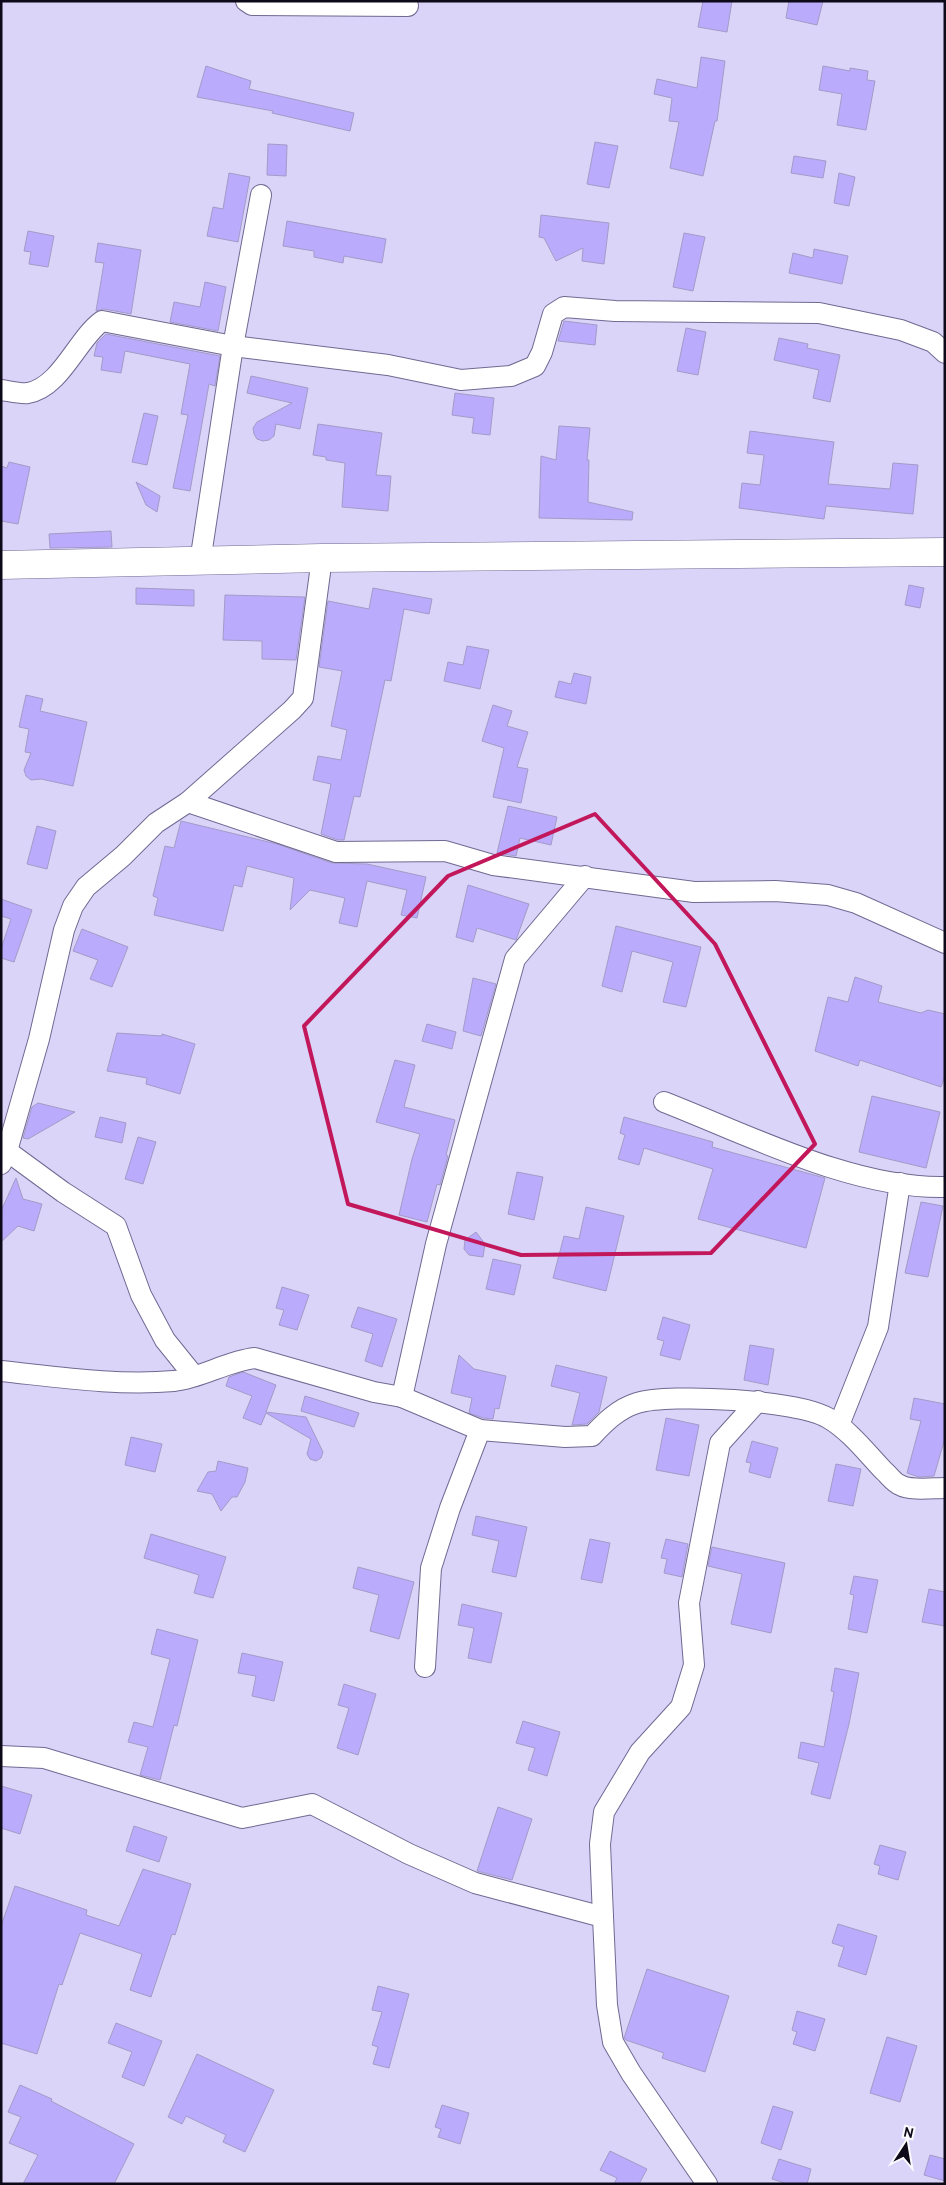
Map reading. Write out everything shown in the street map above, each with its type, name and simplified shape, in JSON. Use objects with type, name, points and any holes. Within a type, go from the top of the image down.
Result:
[{"type":"main road","points":[[1,565],[322,558],[945,552]]},
{"type":"street","points":[[246,1],[252,5],[408,6]]},
{"type":"street","points":[[200,562],[233,346],[261,195]]},
{"type":"street","points":[[1,390],[27,393],[41,388],[62,369],[93,327],[102,321],[233,346],[388,366],[461,380],[511,376],[535,366],[542,352],[553,314],[564,307],[614,311],[819,313],[901,330],[933,342],[945,352]]},
{"type":"street","points":[[194,1376],[165,1340],[141,1295],[116,1226],[63,1192],[4,1158],[39,1039],[64,930],[73,906],[86,887],[123,856],[156,824],[188,802],[292,710],[303,698],[322,558]]},
{"type":"street","points":[[188,802],[336,852],[446,851],[493,865],[694,892],[776,891],[828,895],[856,903],[945,943]]},
{"type":"street","points":[[402,1397],[436,1244],[515,960],[585,876]]},
{"type":"street","points":[[664,1102],[859,1177],[927,1187],[945,1186]]},
{"type":"street","points":[[839,1425],[878,1328],[900,1183]]},
{"type":"street","points":[[1,1371],[84,1380],[152,1382],[194,1376],[243,1359],[255,1358],[374,1392],[402,1397],[480,1430],[565,1437],[592,1436],[609,1418],[624,1408],[639,1402],[703,1399],[758,1401],[812,1411],[839,1425],[900,1486],[921,1489],[945,1488]]},
{"type":"street","points":[[707,2184],[631,2073],[613,2042],[607,2005],[600,1844],[604,1812],[640,1752],[681,1707],[694,1665],[689,1603],[720,1443],[758,1401]]},
{"type":"street","points":[[425,1667],[431,1568],[450,1508],[480,1430]]},
{"type":"street","points":[[1,1756],[44,1758],[242,1818],[312,1804],[408,1854],[475,1883],[602,1917]]},
{"type":"highlighted area","points":[[595,814],[715,944],[815,1144],[711,1253],[521,1255],[348,1204],[304,1026],[448,876]]},
{"type":"building","points":[[703,1],[732,1],[727,32],[698,27]]},
{"type":"building","points":[[789,1],[823,1],[817,25],[786,18]]},
{"type":"building","points":[[701,57],[725,61],[717,121],[715,121],[703,176],[670,168],[679,122],[669,121],[672,98],[654,94],[657,79],[697,88]]},
{"type":"building","points":[[206,66],[251,81],[249,89],[354,113],[350,131],[272,113],[273,111],[197,97]]},
{"type":"building","points":[[823,66],[850,71],[850,68],[868,71],[867,80],[875,81],[866,130],[837,125],[842,94],[819,90]]},
{"type":"building","points":[[595,142],[618,146],[609,188],[587,184]]},
{"type":"building","points":[[268,144],[287,145],[286,176],[267,175]]},
{"type":"building","points":[[794,156],[826,161],[823,178],[791,173]]},
{"type":"building","points":[[229,173],[250,177],[238,242],[207,236],[213,207],[223,209]]},
{"type":"building","points":[[839,173],[855,177],[849,206],[834,203]]},
{"type":"building","points":[[541,215],[609,223],[604,264],[582,261],[583,248],[556,261],[544,238],[539,237]]},
{"type":"building","points":[[287,221],[386,239],[382,263],[344,256],[343,263],[314,257],[314,251],[283,246]]},
{"type":"building","points":[[28,231],[54,236],[48,267],[29,264],[31,252],[24,251]]},
{"type":"building","points":[[684,233],[705,237],[693,291],[673,287]]},
{"type":"building","points":[[98,243],[141,250],[131,314],[104,309],[96,311],[104,263],[95,262]]},
{"type":"building","points":[[814,249],[848,256],[842,284],[789,273],[793,253],[813,258]]},
{"type":"building","points":[[205,282],[226,287],[218,331],[170,322],[174,302],[200,307]]},
{"type":"building","points":[[564,321],[597,325],[595,345],[558,341]]},
{"type":"building","points":[[686,328],[706,332],[698,375],[677,371]]},
{"type":"building","points":[[106,334],[220,356],[215,386],[209,384],[190,491],[173,488],[188,415],[181,414],[190,364],[125,351],[121,373],[101,370],[103,357],[94,356],[97,343]]},
{"type":"building","points":[[779,338],[808,344],[807,348],[840,355],[830,402],[813,398],[819,370],[774,360]]},
{"type":"building","points":[[251,376],[308,388],[300,429],[276,424],[274,436],[269,440],[257,439],[253,428],[257,422],[292,403],[247,393]]},
{"type":"building","points":[[455,393],[494,398],[490,435],[472,433],[474,418],[452,415]]},
{"type":"building","points":[[144,413],[158,416],[147,465],[132,462]]},
{"type":"building","points":[[318,424],[382,433],[376,475],[391,476],[388,511],[342,507],[345,463],[326,460],[326,457],[313,455]]},
{"type":"building","points":[[559,426],[590,428],[587,460],[589,460],[588,502],[633,512],[632,520],[539,518],[541,456],[556,460]]},
{"type":"building","points":[[750,431],[834,442],[828,484],[890,489],[893,463],[918,465],[913,514],[826,506],[824,519],[739,508],[742,483],[760,485],[764,455],[747,453]]},
{"type":"building","points":[[9,462],[30,467],[18,524],[1,521],[1,466],[7,468]]},
{"type":"building","points":[[136,482],[160,496],[157,512],[146,505]]},
{"type":"building","points":[[111,531],[112,547],[50,548],[49,534]]},
{"type":"building","points":[[909,585],[924,588],[920,608],[905,605]]},
{"type":"building","points":[[136,588],[194,590],[194,606],[136,604]]},
{"type":"building","points":[[373,588],[432,599],[429,614],[404,609],[391,681],[385,680],[360,797],[354,796],[344,840],[338,840],[321,834],[331,784],[313,780],[318,756],[341,760],[347,730],[331,726],[342,671],[319,667],[328,601],[369,609]]},
{"type":"building","points":[[225,595],[305,597],[296,660],[262,659],[262,641],[223,640]]},
{"type":"building","points":[[467,646],[489,650],[480,689],[444,681],[448,662],[463,665]]},
{"type":"building","points":[[574,673],[591,677],[586,704],[555,697],[559,681],[571,684]]},
{"type":"building","points":[[26,695],[43,699],[40,711],[87,722],[73,786],[41,779],[31,780],[26,776],[24,770],[31,753],[25,752],[29,729],[19,727]]},
{"type":"building","points":[[493,705],[512,711],[507,726],[528,732],[517,767],[528,769],[521,803],[493,797],[504,748],[482,741]]},
{"type":"building","points":[[508,806],[557,817],[551,845],[520,838],[516,856],[497,853]]},
{"type":"building","points":[[181,821],[277,844],[332,863],[367,864],[426,877],[417,918],[401,915],[407,890],[367,881],[357,927],[339,923],[345,898],[310,890],[290,910],[294,878],[247,866],[242,887],[234,885],[223,931],[154,915],[158,898],[153,896],[165,846],[174,848]]},
{"type":"building","points":[[37,826],[56,831],[47,869],[27,864]]},
{"type":"building","points":[[468,885],[529,904],[516,940],[477,928],[473,942],[456,937]]},
{"type":"building","points":[[1,899],[32,910],[14,962],[1,958],[1,949],[11,919],[1,916]]},
{"type":"building","points":[[616,926],[701,947],[686,1007],[663,1002],[673,962],[632,951],[622,992],[602,986]]},
{"type":"building","points":[[82,929],[128,947],[112,987],[90,979],[98,960],[73,951]]},
{"type":"building","points":[[855,977],[882,986],[878,1002],[921,1013],[928,1010],[945,1014],[945,1076],[941,1087],[860,1060],[858,1066],[815,1051],[828,997],[848,1002]]},
{"type":"building","points":[[473,978],[496,984],[481,1036],[463,1031]]},
{"type":"building","points":[[427,1024],[456,1032],[452,1049],[422,1041]]},
{"type":"building","points":[[117,1033],[162,1036],[162,1034],[195,1044],[180,1094],[146,1084],[147,1078],[107,1071]]},
{"type":"building","points":[[395,1060],[415,1065],[404,1107],[455,1120],[446,1155],[448,1156],[440,1185],[437,1184],[427,1222],[399,1215],[420,1134],[376,1122]]},
{"type":"building","points":[[872,1096],[940,1112],[926,1168],[859,1152]]},
{"type":"building","points":[[38,1103],[75,1112],[28,1139],[23,1138],[32,1107]]},
{"type":"building","points":[[100,1117],[126,1123],[122,1143],[95,1137]]},
{"type":"building","points":[[624,1117],[713,1142],[712,1147],[825,1178],[806,1248],[698,1219],[713,1169],[644,1148],[639,1165],[618,1159],[625,1135],[620,1133]]},
{"type":"building","points":[[138,1137],[156,1142],[143,1184],[125,1179]]},
{"type":"building","points":[[517,1172],[543,1177],[534,1220],[508,1214]]},
{"type":"building","points":[[16,1178],[23,1199],[42,1204],[34,1231],[18,1226],[1,1242],[1,1211]]},
{"type":"building","points":[[921,1202],[943,1206],[928,1277],[905,1273]]},
{"type":"building","points":[[586,1207],[624,1216],[606,1291],[553,1278],[564,1236],[579,1239]]},
{"type":"building","points":[[476,1232],[485,1244],[483,1257],[469,1255],[464,1249],[465,1240]]},
{"type":"building","points":[[493,1259],[521,1265],[514,1295],[486,1289]]},
{"type":"building","points":[[282,1287],[309,1295],[297,1330],[279,1325],[284,1310],[276,1308]]},
{"type":"building","points":[[358,1307],[397,1319],[382,1367],[365,1361],[373,1334],[351,1327]]},
{"type":"building","points":[[663,1317],[690,1325],[680,1360],[660,1355],[664,1341],[657,1339]]},
{"type":"building","points":[[750,1345],[774,1349],[768,1385],[744,1380]]},
{"type":"building","points":[[459,1355],[474,1369],[506,1376],[499,1409],[495,1408],[493,1419],[469,1413],[472,1398],[451,1393]]},
{"type":"building","points":[[556,1365],[607,1377],[599,1412],[587,1424],[572,1425],[580,1393],[551,1386]]},
{"type":"building","points":[[243,1372],[276,1385],[266,1412],[306,1417],[323,1452],[321,1458],[316,1461],[310,1459],[307,1454],[311,1439],[266,1413],[261,1425],[243,1418],[252,1396],[226,1386],[229,1377]]},
{"type":"building","points":[[305,1396],[359,1413],[354,1427],[301,1411]]},
{"type":"building","points":[[914,1398],[945,1404],[945,1438],[934,1476],[919,1477],[907,1473],[921,1421],[910,1419]]},
{"type":"building","points":[[666,1418],[699,1425],[689,1476],[656,1470]]},
{"type":"building","points":[[131,1437],[162,1444],[155,1472],[125,1465]]},
{"type":"building","points":[[752,1441],[778,1448],[770,1478],[749,1472],[751,1463],[746,1462]]},
{"type":"building","points":[[218,1461],[248,1468],[245,1482],[237,1497],[232,1497],[221,1511],[212,1494],[197,1491],[208,1472],[216,1471]]},
{"type":"building","points":[[836,1464],[861,1469],[853,1506],[828,1501]]},
{"type":"building","points":[[476,1516],[527,1527],[516,1577],[492,1572],[499,1541],[472,1535]]},
{"type":"building","points":[[151,1534],[226,1557],[213,1598],[194,1593],[199,1575],[144,1558]]},
{"type":"building","points":[[590,1539],[610,1543],[602,1583],[581,1579]]},
{"type":"building","points":[[666,1539],[688,1544],[682,1577],[664,1573],[667,1559],[661,1558]]},
{"type":"building","points":[[712,1547],[785,1563],[771,1633],[731,1624],[742,1574],[708,1566]]},
{"type":"building","points":[[358,1567],[414,1582],[399,1639],[370,1631],[379,1595],[353,1588]]},
{"type":"building","points":[[854,1576],[878,1580],[867,1633],[848,1629],[854,1595],[850,1594]]},
{"type":"building","points":[[929,1589],[945,1592],[945,1626],[922,1622]]},
{"type":"building","points":[[462,1604],[502,1613],[491,1663],[468,1658],[474,1628],[458,1625]]},
{"type":"building","points":[[157,1629],[198,1640],[177,1726],[174,1725],[160,1780],[140,1775],[148,1747],[128,1742],[134,1722],[153,1727],[170,1659],[151,1654]]},
{"type":"building","points":[[242,1653],[283,1662],[274,1701],[252,1696],[256,1676],[238,1673]]},
{"type":"building","points":[[835,1668],[859,1673],[849,1724],[830,1799],[811,1794],[819,1763],[798,1758],[801,1742],[824,1747],[834,1692],[831,1691]]},
{"type":"building","points":[[344,1684],[376,1694],[358,1755],[337,1748],[349,1708],[338,1705]]},
{"type":"building","points":[[523,1721],[560,1732],[547,1776],[528,1770],[535,1748],[516,1743]]},
{"type":"building","points":[[1,1786],[32,1795],[20,1834],[1,1828]]},
{"type":"building","points":[[498,1807],[532,1819],[512,1880],[477,1871]]},
{"type":"building","points":[[134,1826],[167,1837],[159,1862],[126,1851]]},
{"type":"building","points":[[880,1845],[906,1852],[898,1880],[878,1874],[880,1866],[874,1864]]},
{"type":"building","points":[[143,1869],[191,1884],[175,1935],[172,1934],[151,1997],[130,1990],[142,1954],[80,1933],[62,1985],[59,1984],[37,2054],[1,2043],[1,1926],[15,1886],[87,1910],[86,1915],[119,1926]]},
{"type":"building","points":[[838,1924],[877,1936],[866,1975],[838,1966],[844,1947],[832,1943]]},
{"type":"building","points":[[647,1969],[729,1996],[705,2072],[662,2058],[664,2053],[624,2038]]},
{"type":"building","points":[[378,1986],[409,1994],[389,2068],[373,2064],[378,2047],[372,2045],[382,2012],[372,2010]]},
{"type":"building","points":[[797,2011],[825,2019],[815,2051],[793,2044],[797,2032],[792,2030]]},
{"type":"building","points":[[116,2023],[162,2041],[144,2086],[122,2077],[132,2052],[108,2043]]},
{"type":"building","points":[[887,2037],[917,2046],[900,2102],[870,2093]]},
{"type":"building","points":[[197,2054],[274,2090],[245,2152],[223,2142],[226,2135],[186,2116],[182,2124],[168,2117]]},
{"type":"building","points":[[20,2085],[52,2099],[51,2101],[134,2144],[114,2184],[23,2184],[38,2155],[9,2143],[21,2117],[8,2112]]},
{"type":"building","points":[[442,2105],[469,2113],[460,2144],[438,2137],[441,2129],[435,2127]]},
{"type":"building","points":[[773,2106],[793,2112],[781,2150],[761,2143]]},
{"type":"building","points":[[610,2151],[647,2169],[639,2184],[614,2184],[617,2178],[600,2170]]},
{"type":"building","points":[[930,2155],[945,2159],[945,2181],[924,2175]]},
{"type":"building","points":[[779,2159],[811,2169],[807,2184],[788,2184],[772,2179]]}]
